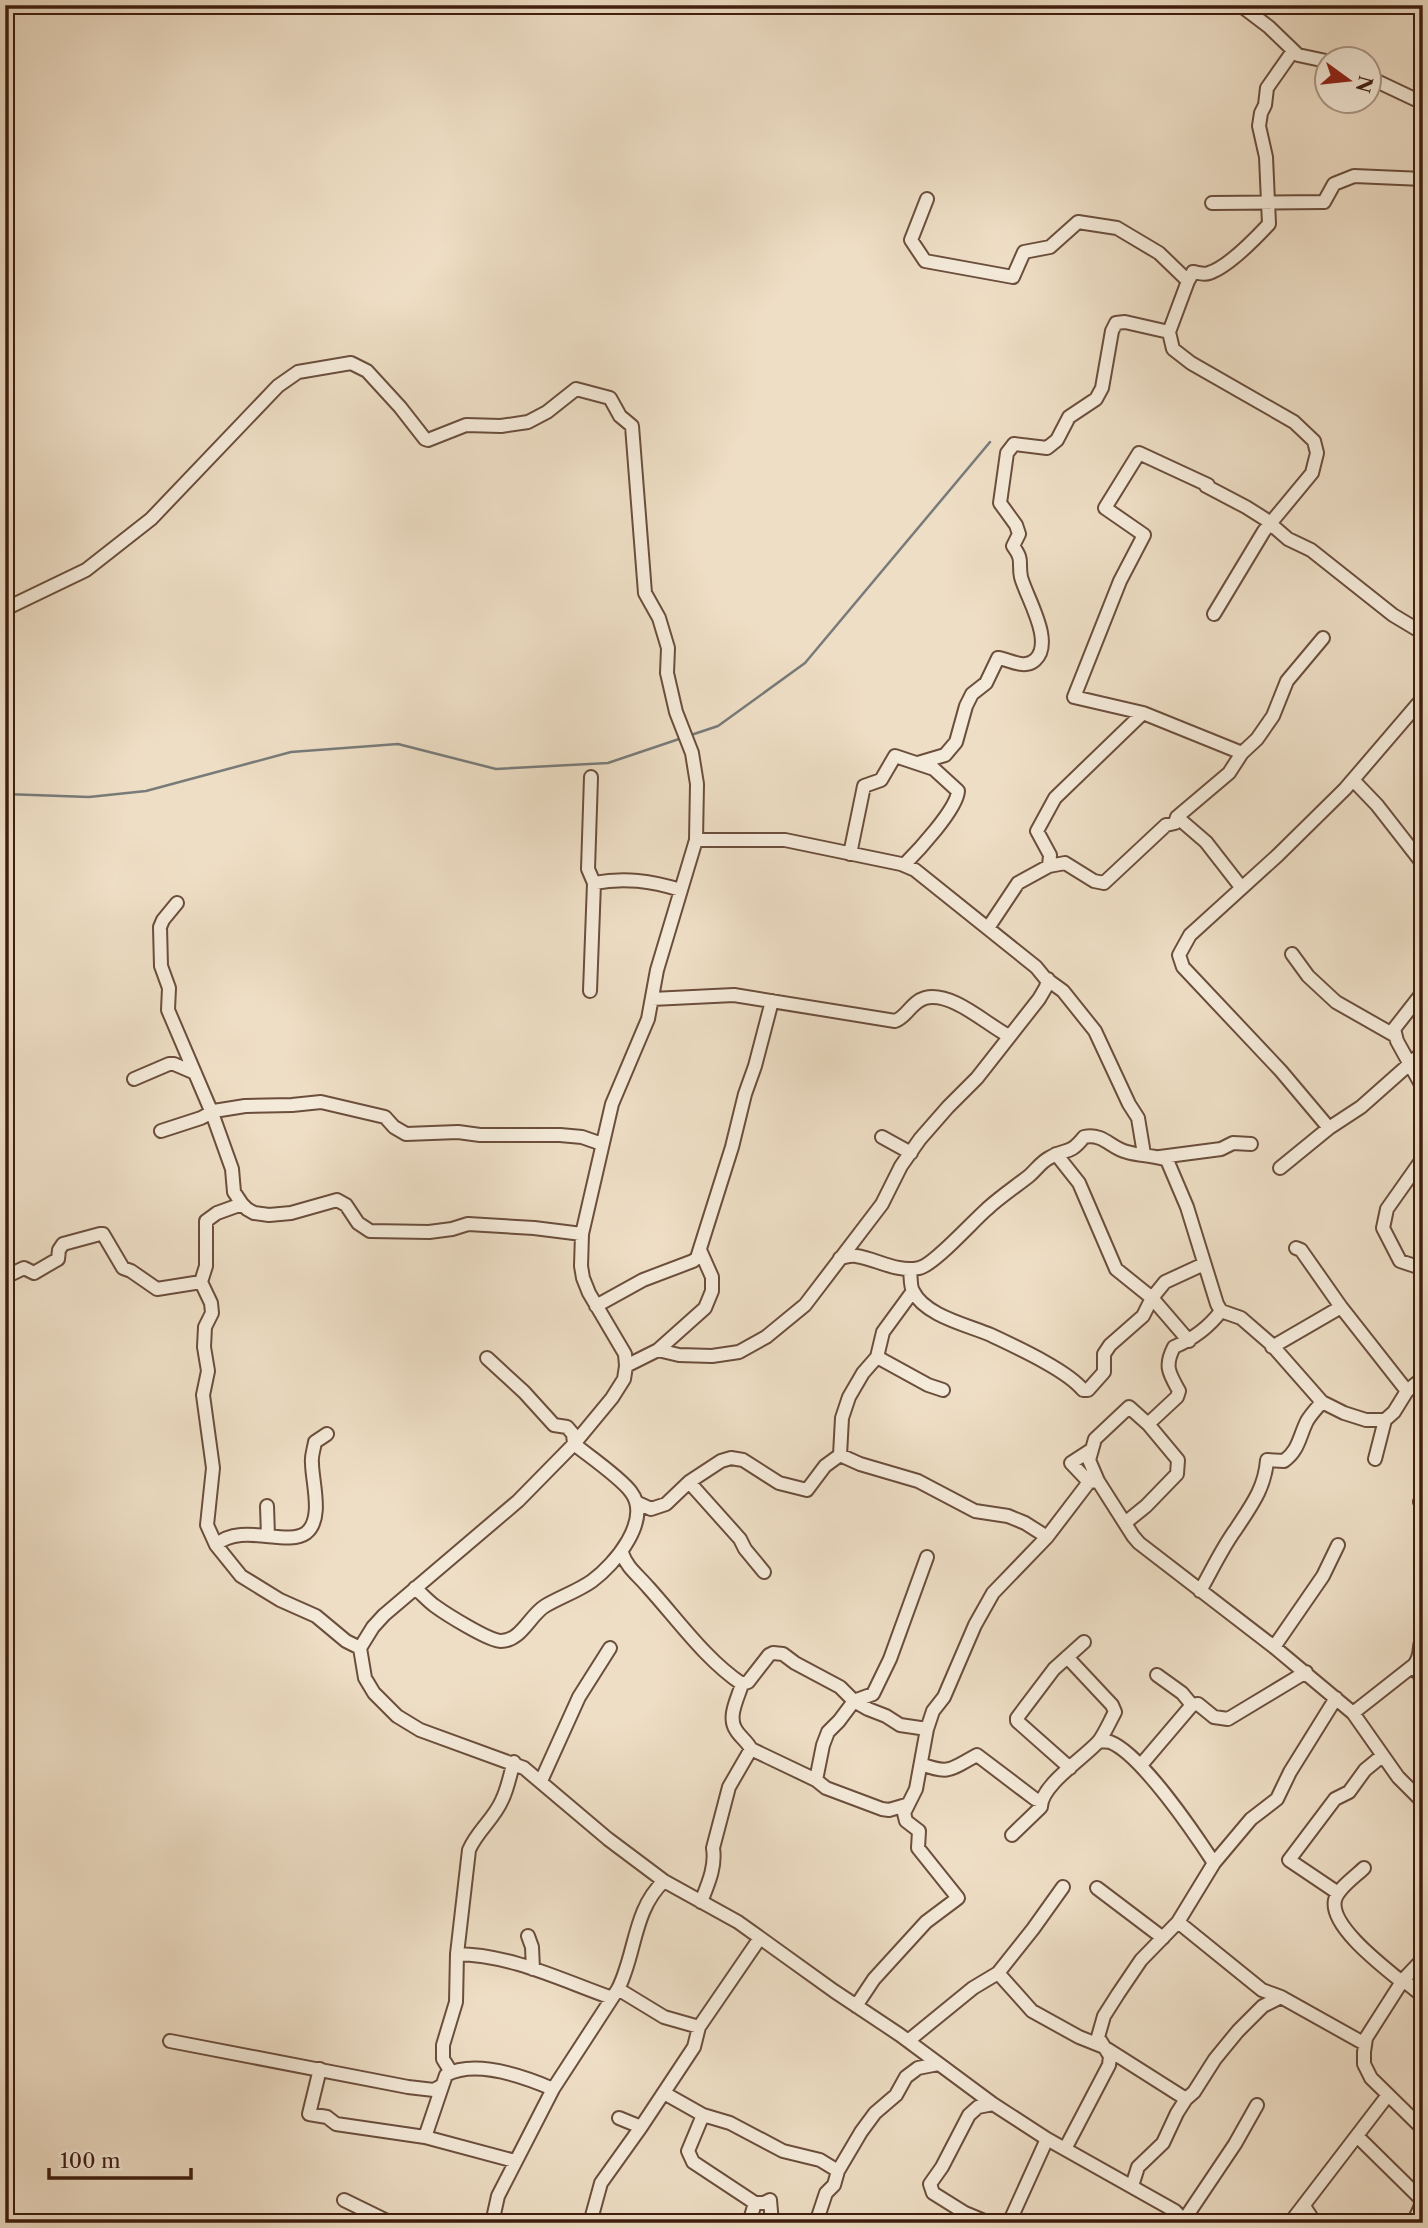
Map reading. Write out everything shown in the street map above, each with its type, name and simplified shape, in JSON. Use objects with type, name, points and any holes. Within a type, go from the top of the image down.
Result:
[{"type":"street","points":[[1240,5],[1269,27],[1297,55],[1312,58]]},
{"type":"street","points":[[1214,614],[1264,531],[1312,472],[1317,453],[1314,441],[1294,422],[1191,363],[1173,348],[1169,332],[1193,272],[1206,275],[1224,266],[1269,224],[1266,157],[1259,126],[1268,88],[1293,51]]},
{"type":"street","points":[[1382,84],[1423,103]]},
{"type":"street","points":[[1212,202],[1324,202],[1334,184],[1354,176],[1423,179]]},
{"type":"street","points":[[927,199],[911,240],[925,261],[1013,276],[1024,252],[1050,247],[1078,222],[1117,228],[1159,253],[1188,281]]},
{"type":"street","points":[[918,763],[945,755],[956,742],[972,694],[986,683],[998,658],[1026,664],[1035,660],[1039,652],[1041,632],[1021,575],[1022,564],[1013,546],[1019,534],[1016,525],[1000,503],[1007,453],[1014,444],[1047,448],[1057,440],[1069,417],[1096,399],[1102,388],[1112,331],[1116,323],[1125,322],[1169,332]]},
{"type":"street","points":[[5,608],[86,570],[151,519],[278,386],[298,372],[351,363],[368,371],[428,440],[466,425],[500,426],[528,422],[576,389],[610,398],[620,416],[632,426],[645,593],[659,618],[668,648],[667,673],[676,712],[692,753],[697,784],[696,840],[657,970],[648,1019],[612,1104],[582,1234],[580,1266],[583,1278],[596,1306],[625,1354],[624,1379],[574,1444],[517,1502],[373,1627],[360,1648],[365,1678],[374,1693],[397,1716],[420,1730],[514,1762],[524,1768],[608,1839],[664,1881],[738,1922],[856,2006],[914,2041],[937,2064],[993,2104],[1047,2139],[1175,2211],[1185,2221],[1235,2144],[1256,2105]]},
{"type":"street","points":[[1242,753],[1143,713],[1074,697],[1120,581],[1144,535],[1105,508],[1139,453],[1208,485],[1206,486],[1246,507],[1288,539],[1311,550],[1393,615],[1423,633]]},
{"type":"street","points":[[988,928],[1018,883],[1049,866],[1065,863],[1094,881],[1104,883],[1166,825],[1175,823],[1177,817],[1229,774],[1242,753],[1257,739],[1273,716],[1287,681],[1323,638]]},
{"type":"street","points":[[1329,1128],[1281,1071],[1182,967],[1180,952],[1190,935],[1278,855],[1353,780],[1423,698]]},
{"type":"street","points":[[1049,866],[1050,855],[1037,831],[1045,812],[1055,798],[1143,713]]},
{"type":"street","points":[[850,854],[864,786],[881,780],[895,756],[934,769],[958,791],[958,796],[923,845],[904,865]]},
{"type":"street","points":[[590,991],[594,883],[588,869],[591,777]]},
{"type":"street","points":[[1353,780],[1420,855]]},
{"type":"street","points":[[1177,817],[1206,842],[1241,887]]},
{"type":"street","points":[[696,840],[785,840],[904,865],[915,870],[1063,991],[1095,1031],[1138,1118],[1144,1154]]},
{"type":"street","points":[[594,883],[618,879],[640,880],[681,890]]},
{"type":"street","points":[[177,903],[160,926],[161,966],[169,988],[168,1010],[212,1113],[232,1169],[234,1192],[242,1204],[254,1213],[269,1215],[291,1213],[337,1200],[346,1205],[358,1223],[370,1231],[429,1232],[468,1224],[582,1234]]},
{"type":"street","points":[[1292,954],[1308,976],[1336,1002],[1391,1031],[1423,1088]]},
{"type":"street","points":[[658,1350],[701,1356],[739,1352],[766,1337],[804,1305],[882,1204],[901,1166],[948,1107],[977,1079],[1039,999],[1048,979]]},
{"type":"street","points":[[1391,1031],[1423,992]]},
{"type":"street","points":[[652,999],[734,995],[895,1021],[901,1019],[915,1002],[930,997],[972,1011],[1009,1036]]},
{"type":"street","points":[[596,1306],[643,1280],[693,1261],[700,1250],[732,1147],[744,1094],[755,1066],[772,1001]]},
{"type":"street","points":[[995,1029],[1000,1047]]},
{"type":"street","points":[[1280,1168],[1329,1128],[1361,1107],[1423,1052]]},
{"type":"street","points":[[134,1079],[169,1064],[194,1073]]},
{"type":"street","points":[[161,1131],[212,1113],[245,1106],[321,1102],[385,1117],[394,1127],[406,1134],[458,1132],[480,1135],[560,1135],[582,1137],[602,1143]]},
{"type":"street","points":[[841,1258],[856,1256],[910,1270],[923,1268],[1042,1162],[1056,1154],[1073,1150],[1084,1137],[1096,1136],[1126,1152],[1160,1157],[1221,1149],[1233,1143],[1251,1144]]},
{"type":"street","points":[[881,1137],[911,1153]]},
{"type":"street","points":[[1056,1154],[1079,1183],[1115,1269],[1152,1298],[1189,1340]]},
{"type":"street","points":[[1160,1157],[1168,1162],[1187,1207],[1217,1304],[1222,1311],[1241,1318],[1272,1346],[1322,1402],[1366,1420],[1385,1420]]},
{"type":"street","points":[[1423,1158],[1387,1209],[1383,1228],[1400,1261],[1415,1266],[1423,1264]]},
{"type":"street","points":[[242,1204],[217,1213],[206,1222],[206,1266],[201,1282],[211,1303],[212,1313],[205,1327],[204,1347],[208,1371],[203,1395],[213,1468],[207,1525],[216,1545],[241,1576],[280,1600],[316,1616],[346,1641],[360,1648]]},
{"type":"street","points":[[5,1277],[24,1268],[34,1273],[58,1259],[63,1244],[103,1234],[123,1268],[157,1289],[201,1282]]},
{"type":"street","points":[[1296,1248],[1301,1250],[1341,1307],[1407,1391]]},
{"type":"street","points":[[626,1366],[658,1350],[705,1308],[712,1291],[712,1277],[700,1250]]},
{"type":"street","points":[[910,1270],[912,1291],[927,1307],[1045,1363],[1083,1390],[1088,1390],[1104,1371],[1104,1353],[1143,1316],[1152,1298],[1165,1283],[1205,1264]]},
{"type":"street","points":[[841,1455],[842,1418],[849,1397],[863,1373],[877,1357],[883,1332],[912,1291]]},
{"type":"street","points":[[1272,1346],[1341,1307]]},
{"type":"street","points":[[1148,1424],[1179,1391],[1168,1372],[1168,1358],[1174,1347],[1189,1340],[1213,1322],[1222,1311]]},
{"type":"street","points":[[877,1357],[943,1391]]},
{"type":"street","points":[[415,1588],[433,1605],[493,1640],[501,1641],[519,1634],[536,1611],[592,1581],[622,1553],[626,1540],[635,1527],[638,1503],[630,1490],[574,1444],[573,1434],[567,1427],[554,1425],[524,1392],[487,1358]]},
{"type":"street","points":[[1376,1459],[1385,1420],[1394,1412],[1407,1391],[1423,1378]]},
{"type":"street","points":[[1200,1591],[1253,1503],[1265,1477],[1267,1460],[1284,1461],[1290,1457],[1298,1447],[1308,1419],[1322,1402]]},
{"type":"street","points":[[1094,1481],[1089,1460],[1095,1439],[1129,1407],[1148,1424],[1178,1460],[1177,1474],[1125,1523]]},
{"type":"street","points":[[216,1545],[223,1539],[236,1535],[295,1537],[306,1533],[314,1522],[316,1498],[311,1462],[315,1442],[327,1434]]},
{"type":"street","points":[[1091,1450],[1071,1463],[1094,1481],[1139,1543],[1306,1672],[1353,1713],[1398,1777],[1423,1802]]},
{"type":"street","points":[[638,1503],[651,1509],[666,1504],[689,1482],[721,1461],[731,1458],[743,1460],[779,1483],[807,1490],[825,1466],[841,1455]]},
{"type":"street","points":[[841,1455],[860,1464],[918,1481],[975,1511],[1017,1519],[1047,1537]]},
{"type":"street","points":[[856,2006],[874,1979],[926,1922],[958,1898],[918,1848],[919,1831],[906,1821],[904,1813],[906,1805],[914,1796],[933,1711],[944,1697],[975,1625],[993,1593],[1047,1537],[1094,1481]]},
{"type":"street","points":[[689,1482],[740,1539],[764,1572]]},
{"type":"street","points":[[267,1506],[268,1536]]},
{"type":"street","points":[[1274,1647],[1323,1576],[1338,1545]]},
{"type":"street","points":[[622,1553],[626,1566],[647,1585],[688,1634],[729,1675],[742,1684]]},
{"type":"street","points":[[816,1780],[828,1732],[853,1700],[873,1694],[890,1659],[927,1557]]},
{"type":"street","points":[[1353,1713],[1414,1665],[1419,1658],[1420,1640],[1423,1637]]},
{"type":"street","points":[[1070,1768],[1017,1721],[1017,1718],[1054,1668],[1084,1642]]},
{"type":"street","points":[[541,1781],[579,1697],[610,1648]]},
{"type":"street","points":[[742,1684],[748,1682],[773,1653],[783,1654],[840,1687],[868,1710],[886,1716],[900,1725],[927,1729]]},
{"type":"street","points":[[1012,1835],[1041,1807],[1041,1801],[1048,1790],[1099,1741],[1115,1712],[1067,1657]]},
{"type":"street","points":[[1414,1665],[1423,1681]]},
{"type":"street","points":[[1141,1765],[1192,1705],[1198,1704],[1214,1717],[1228,1718],[1306,1672]]},
{"type":"street","points":[[1157,1675],[1182,1693],[1192,1705]]},
{"type":"street","points":[[742,1684],[732,1720],[736,1731],[751,1749],[816,1780],[826,1788],[882,1809],[889,1810],[906,1805]]},
{"type":"street","points":[[1065,2149],[1109,2065],[1110,2056],[1098,2037],[1104,2016],[1141,1961],[1178,1922],[1214,1863],[1251,1819],[1277,1799],[1290,1772],[1336,1698]]},
{"type":"street","points":[[1099,1741],[1110,1742],[1141,1765],[1214,1863]]},
{"type":"street","points":[[701,1902],[711,1877],[715,1858],[713,1848],[730,1787],[751,1749]]},
{"type":"street","points":[[921,1764],[942,1772],[977,1755],[1035,1800],[1041,1801]]},
{"type":"street","points":[[1338,1893],[1289,1860],[1335,1799],[1349,1791],[1365,1770],[1382,1756]]},
{"type":"street","points":[[451,2072],[443,2059],[443,2045],[456,2002],[457,1954],[469,1850],[474,1836],[503,1800],[514,1762]]},
{"type":"street","points":[[1364,1868],[1338,1893],[1335,1910],[1338,1918],[1355,1941],[1423,1996]]},
{"type":"street","points":[[492,2223],[498,2196],[515,2161],[554,2089],[623,1980],[633,1939],[647,1902],[664,1881]]},
{"type":"street","points":[[914,2041],[973,1987],[998,1973],[1063,1887]]},
{"type":"street","points":[[1097,1888],[1163,1938]]},
{"type":"street","points":[[1178,1922],[1262,1990],[1281,1997],[1365,2044]]},
{"type":"street","points":[[527,1936],[532,1947],[533,1969]]},
{"type":"street","points":[[590,2223],[601,2183],[694,2047],[699,2027],[760,1938]]},
{"type":"street","points":[[457,1954],[483,1955],[564,1978],[582,1987],[615,1994],[664,2017],[699,2027]]},
{"type":"street","points":[[1423,1959],[1403,1981],[1366,2038],[1364,2064],[1371,2078],[1423,2129]]},
{"type":"street","points":[[998,1973],[1031,2011],[1104,2047],[1186,2099]]},
{"type":"street","points":[[1262,1990],[1265,2004]]},
{"type":"street","points":[[1132,2186],[1138,2167],[1163,2143],[1177,2113],[1215,2059],[1265,2004],[1281,1997]]},
{"type":"street","points":[[170,2041],[408,2087],[434,2090],[441,2087]]},
{"type":"street","points":[[914,2041],[918,2068]]},
{"type":"street","points":[[816,2223],[826,2193],[834,2185],[838,2171],[875,2113],[890,2102],[906,2077],[918,2068],[937,2064]]},
{"type":"street","points":[[320,2069],[309,2113],[327,2117],[336,2124],[425,2137],[515,2161]]},
{"type":"street","points":[[425,2137],[446,2075],[456,2070],[520,2075],[554,2089]]},
{"type":"street","points":[[664,2092],[704,2115],[730,2123],[783,2151],[820,2160],[838,2171]]},
{"type":"street","points":[[1290,2223],[1388,2095]]},
{"type":"street","points":[[989,2223],[961,2218],[933,2193],[930,2184],[969,2115],[978,2107],[993,2104]]},
{"type":"street","points":[[704,2115],[688,2151],[693,2162],[755,2203],[770,2200],[772,2223]]},
{"type":"street","points":[[619,2118],[641,2127]]},
{"type":"street","points":[[1357,2136],[1422,2204],[1413,2223]]},
{"type":"street","points":[[1009,2223],[1047,2139]]},
{"type":"street","points":[[344,2200],[391,2223]]},
{"type":"street","points":[[749,2223],[755,2203]]},
{"type":"street","points":[[1304,2206],[1315,2223]]},
{"type":"waterway","points":[[688,736],[718,726],[805,663],[990,442]]},
{"type":"waterway","points":[[5,794],[89,797],[146,791],[291,752],[398,744],[496,769],[608,763],[682,738]]}]
